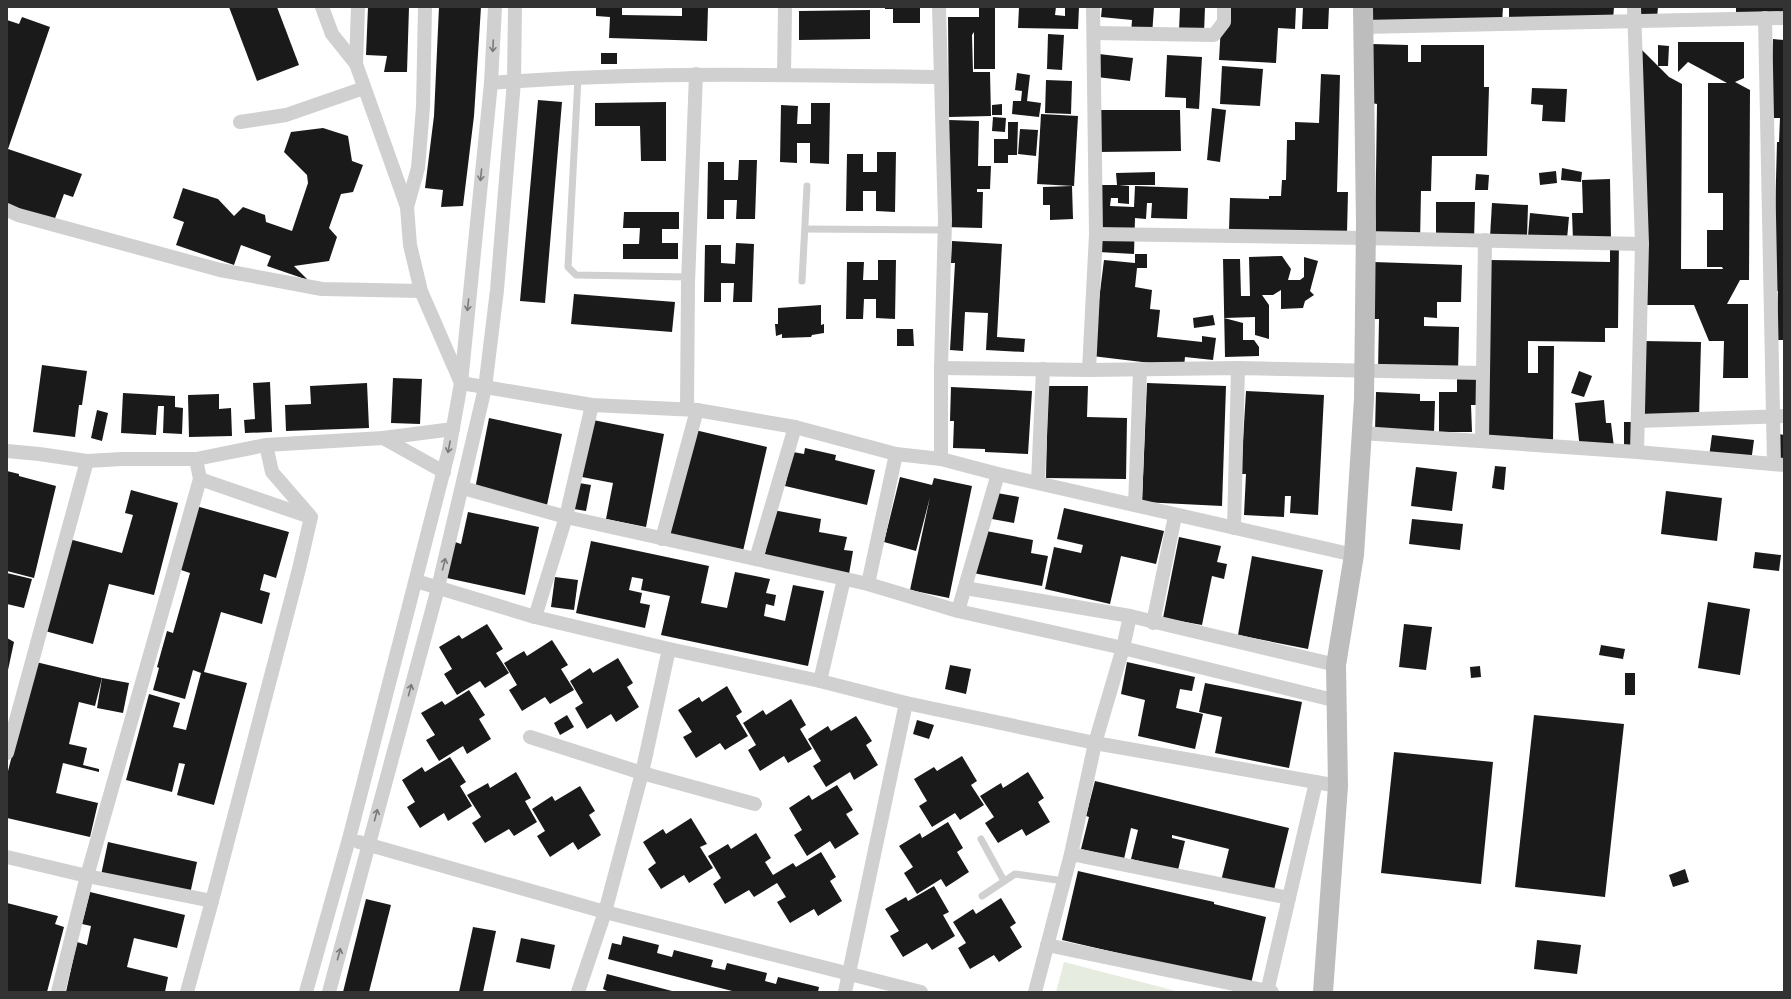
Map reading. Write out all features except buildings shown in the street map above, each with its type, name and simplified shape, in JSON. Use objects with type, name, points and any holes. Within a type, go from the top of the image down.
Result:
[{"type":"main road","points":[[1323,992],[1338,786],[1336,664],[1354,555],[1362,433],[1366,238],[1363,7]]},
{"type":"street","points":[[322,7],[332,34],[356,64],[407,208],[410,244],[421,291],[461,383]]},
{"type":"street","points":[[356,64],[358,7]]},
{"type":"street","points":[[407,208],[418,168],[423,114],[425,7]]},
{"type":"street","points":[[306,992],[350,839],[444,472],[453,429],[461,383],[491,83],[495,7]]},
{"type":"street","points":[[329,992],[438,588],[463,488],[485,388],[497,290],[514,81],[515,7]]},
{"type":"street","points":[[784,75],[785,7]]},
{"type":"street","points":[[939,7],[945,230],[941,368],[941,459]]},
{"type":"street","points":[[1089,370],[1096,234],[1093,7]]},
{"type":"street","points":[[1094,33],[1214,34],[1224,22],[1224,7]]},
{"type":"street","points":[[1634,14],[1642,244],[1637,452]]},
{"type":"street","points":[[1363,27],[1634,14],[1784,18]]},
{"type":"street","points":[[1362,433],[1637,452],[1779,464],[1779,416],[1765,18]]},
{"type":"street","points":[[491,83],[696,74],[940,77]]},
{"type":"street","points":[[662,539],[692,410],[688,277],[696,74]]},
{"type":"street","points":[[240,122],[286,115],[364,88]]},
{"type":"street","points":[[7,210],[72,230],[220,270],[322,289],[421,291]]},
{"type":"street","points":[[1096,234],[1642,244]]},
{"type":"street","points":[[1482,441],[1485,240]]},
{"type":"street","points":[[941,368],[1089,370],[1238,368],[1483,373]]},
{"type":"street","points":[[1234,528],[1238,368]]},
{"type":"street","points":[[1038,482],[1043,369]]},
{"type":"street","points":[[1135,505],[1140,370]]},
{"type":"street","points":[[461,383],[592,405],[692,410],[795,427],[896,454],[941,459],[998,474],[1135,505],[1175,516],[1354,555]]},
{"type":"street","points":[[535,617],[566,516],[592,405]]},
{"type":"street","points":[[1638,421],[1779,416]]},
{"type":"street","points":[[756,559],[795,427]]},
{"type":"street","points":[[7,451],[87,461],[122,458],[196,459],[266,445],[383,438],[453,429]]},
{"type":"street","points":[[383,438],[444,472]]},
{"type":"street","points":[[266,445],[272,472],[311,517]]},
{"type":"street","points":[[868,584],[896,454]]},
{"type":"street","points":[[58,992],[87,876],[200,479],[196,459]]},
{"type":"street","points":[[7,753],[87,461]]},
{"type":"street","points":[[958,612],[998,474]]},
{"type":"street","points":[[200,479],[311,517]]},
{"type":"street","points":[[463,488],[566,516],[662,539],[868,584],[958,612],[1123,648],[1337,701]]},
{"type":"street","points":[[1153,623],[1175,516]]},
{"type":"street","points":[[187,992],[299,569],[311,517]]},
{"type":"street","points":[[820,681],[844,579]]},
{"type":"street","points":[[416,581],[535,617],[820,681],[906,703],[1095,743],[1338,786]]},
{"type":"street","points":[[965,588],[1130,616],[1153,623],[1336,664]]},
{"type":"street","points":[[1035,992],[1071,854],[1095,743],[1123,648],[1130,616]]},
{"type":"street","points":[[578,992],[605,912],[642,773],[669,648]]},
{"type":"street","points":[[845,992],[906,703]]},
{"type":"street","points":[[530,737],[642,773],[755,804]]},
{"type":"street","points":[[1047,945],[1269,992],[1316,782]]},
{"type":"street","points":[[350,839],[605,912],[921,992]]},
{"type":"street","points":[[1071,854],[1289,898]]},
{"type":"street","points":[[7,857],[87,876],[212,901]]},
{"type":"lane","points":[[578,78],[568,267],[576,275],[688,277]]},
{"type":"lane","points":[[802,281],[807,186]]},
{"type":"lane","points":[[805,229],[945,230]]},
{"type":"lane","points":[[981,839],[1004,881]]},
{"type":"lane","points":[[982,896],[1015,874],[1064,881]]},
{"type":"shaded area","points":[[1064,962],[1180,992],[1056,992]]}]
